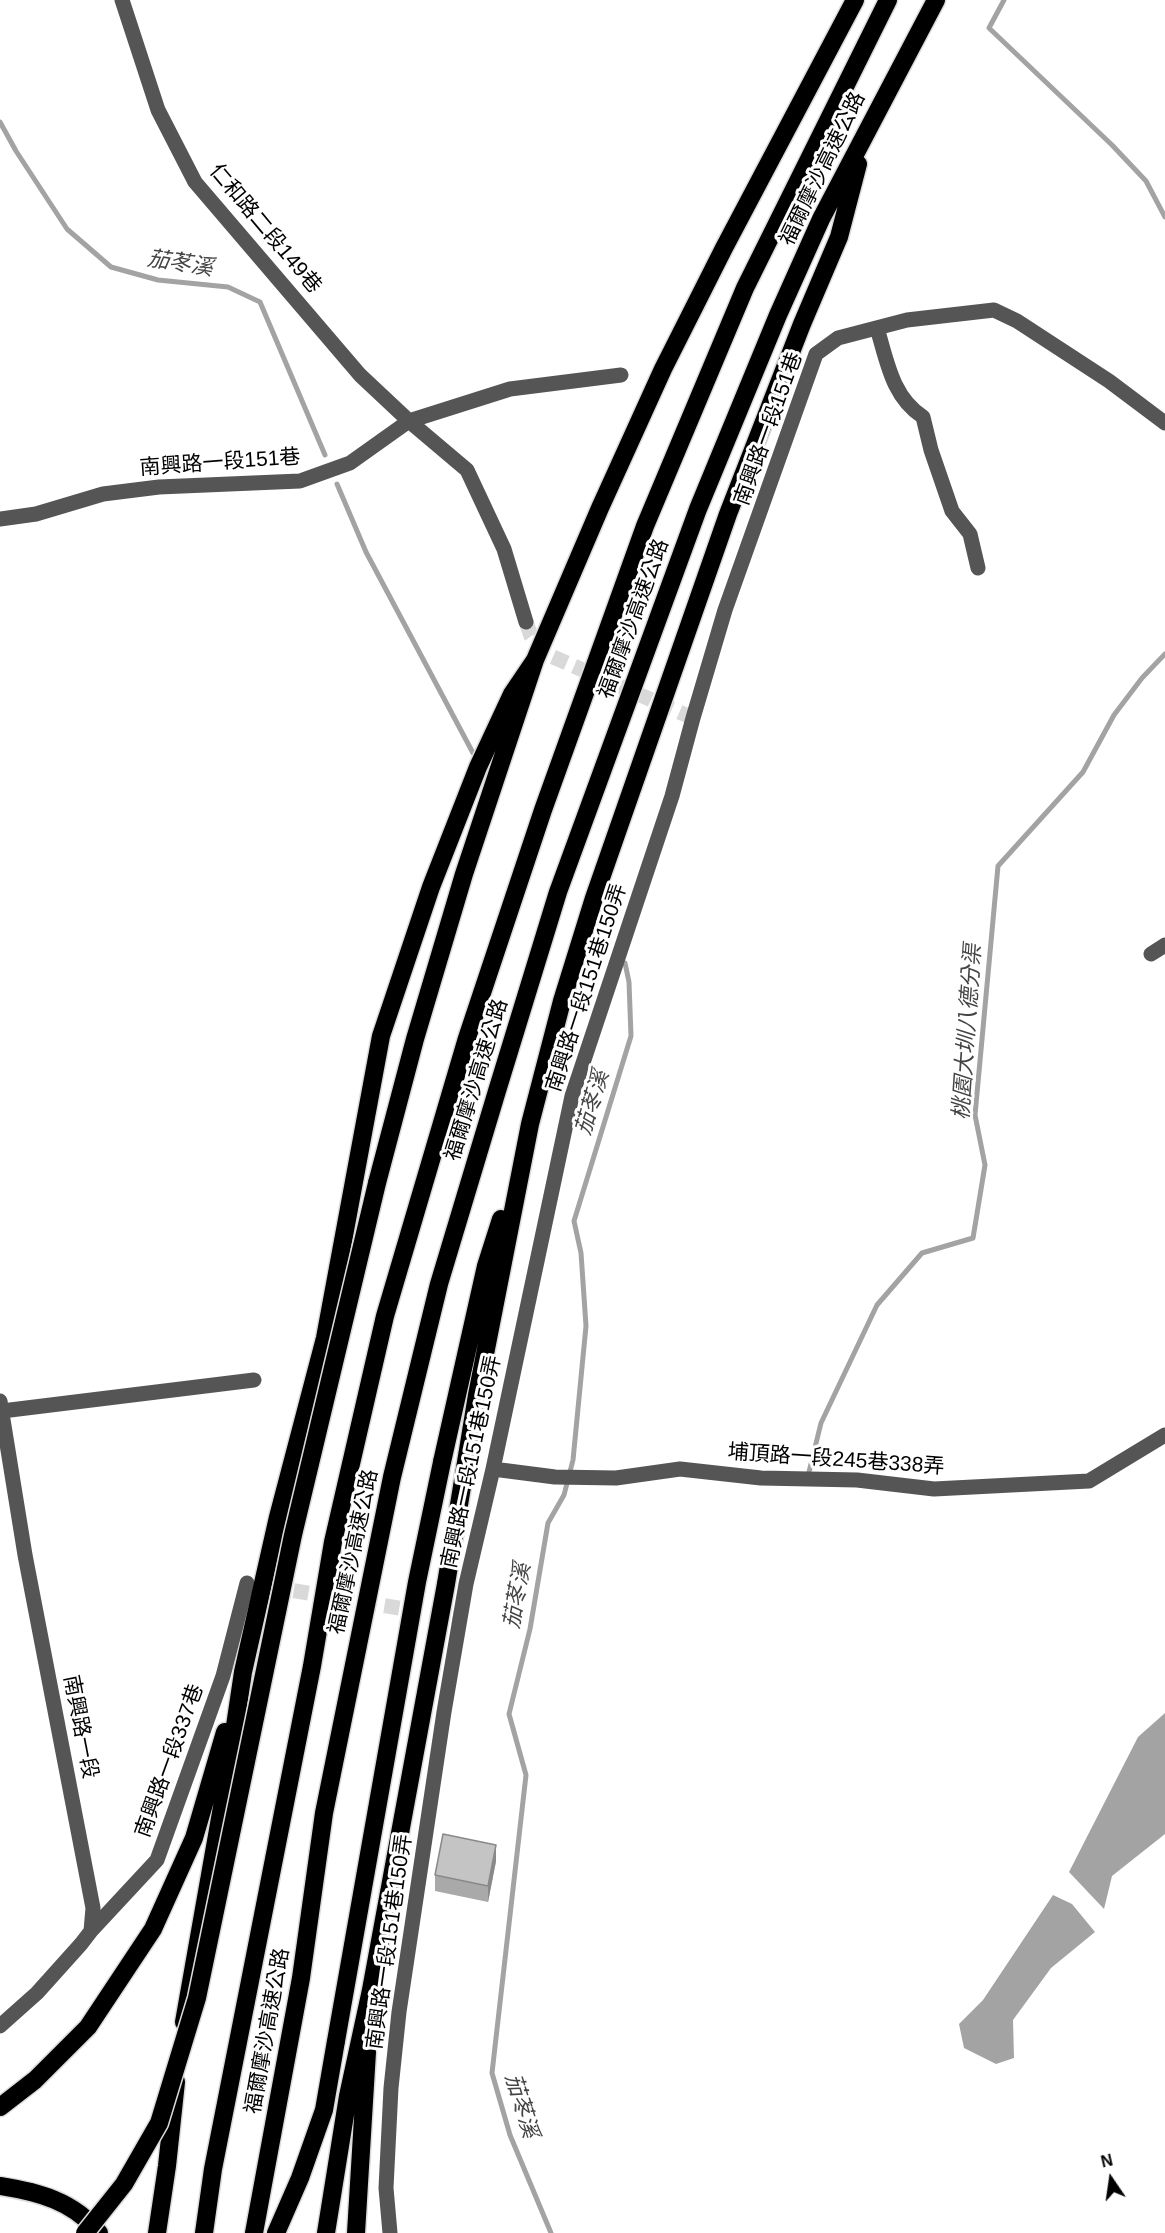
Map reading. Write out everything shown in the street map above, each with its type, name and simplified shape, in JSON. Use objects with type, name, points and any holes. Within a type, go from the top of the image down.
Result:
[{"type":"highway","points":[[85,2233],[124,2184],[159,2123],[197,1998],[293,1535],[377,1183],[415,1039],[464,874],[535,660],[663,369],[855,0]]},
{"type":"highway","name":"福爾摩沙高速公路","points":[[204,2233],[213,2169],[312,1666],[333,1542],[385,1316],[466,1038],[543,810],[645,526],[745,288],[888,0]]},
{"type":"highway","name":"福爾摩沙高速公路","points":[[254,2233],[301,1978],[326,1801],[392,1477],[443,1273],[558,892],[698,509],[778,315],[821,219],[936,0]]},
{"type":"highway","points":[[276,2233],[300,2178],[324,2110],[417,1582],[486,1266],[530,1124],[562,1001],[594,898],[728,514],[802,324],[839,237],[868,127]]},
{"type":"highway","points":[[0,2107],[35,2080],[88,2027],[153,1929],[194,1838],[243,1672],[278,1517],[325,1338],[381,1036],[431,887],[478,767],[512,694],[535,660]]},
{"type":"highway","points":[[326,2233],[348,2096],[371,1990],[446,1584],[477,1395],[530,1124]]},
{"type":"highway","points":[[157,2233],[167,2166],[179,2050],[228,1773],[243,1672]]},
{"type":"highway","points":[[356,2233],[371,1990]]},
{"type":"highway","points":[[0,2186],[34,2192],[68,2205],[99,2233]]},
{"type":"street","name":"仁和路二段149巷","points":[[122,0],[158,110],[195,182],[360,375],[409,421]]},
{"type":"street","name":"南興路一段151巷","points":[[693,718],[725,610],[816,354],[838,338],[907,320],[994,310],[1017,321],[1081,363],[1165,423]]},
{"type":"street","points":[[877,328],[894,386],[909,408],[923,417],[931,450],[952,511],[970,534],[978,568]]},
{"type":"street","name":"南興路一段151巷","points":[[0,519],[36,514],[103,494],[159,487],[300,482],[350,463],[409,421],[510,389],[621,375]]},
{"type":"street","points":[[409,421],[467,470],[504,549],[526,622]]},
{"type":"street","name":"南興路一段151巷150弄","points":[[390,2233],[386,2188],[391,2088],[399,2012],[460,1618],[572,1096],[672,796],[693,718]]},
{"type":"street","points":[[1151,954],[1165,945]]},
{"type":"street","points":[[1,1406],[254,1380]]},
{"type":"street","name":"南興路一段","points":[[1,1406],[25,1555],[93,1908],[91,1931]]},
{"type":"street","name":"埔頂路一段245巷338弄","points":[[493,1469],[555,1477],[588,1478],[616,1478],[680,1469],[761,1478],[857,1480],[934,1489],[1089,1481],[1165,1435]]},
{"type":"street","name":"南興路一段337巷","points":[[91,1931],[157,1860],[223,1676],[247,1583]]},
{"type":"street","points":[[0,2026],[37,1993],[91,1931]]},
{"type":"shaded area","points":[[1165,1713],[1165,1834],[1112,1876],[1104,1909],[1069,1872],[1138,1737]]},
{"type":"shaded area","points":[[1053,1895],[1072,1904],[1095,1932],[1051,1968],[1013,2020],[1014,2058],[996,2064],[964,2048],[959,2024],[983,2000]]},
{"type":"building","points":[[443,1834],[496,1845],[488,1886],[435,1875]]},
{"type":"waterway","name":"桃園大圳八德分渠","points":[[1004,0],[989,28],[1112,145],[1146,181],[1165,217]]},
{"type":"waterway","name":"茄苳溪","points":[[0,122],[16,151],[67,229],[111,267],[158,280],[228,287],[260,302],[325,455]]},
{"type":"waterway","name":"茄苳溪","points":[[337,484],[366,552],[473,753]]},
{"type":"waterway","name":"桃園大圳八德分渠","points":[[809,1472],[821,1423],[877,1305],[922,1253],[973,1238],[985,1165],[975,1115],[998,866],[1083,772],[1114,715],[1142,678],[1165,654]]},
{"type":"waterway","name":"茄苳溪","points":[[551,2233],[510,2135],[492,2073],[526,1775],[509,1714],[530,1629],[548,1523],[564,1495],[573,1460],[586,1326],[581,1253],[574,1221],[631,1036],[629,982],[625,963]]},
{"type":"tunnel","points":[[526,622],[531,636],[544,653],[693,718]]},
{"type":"tunnel","points":[[271,1587],[460,1618]]}]
